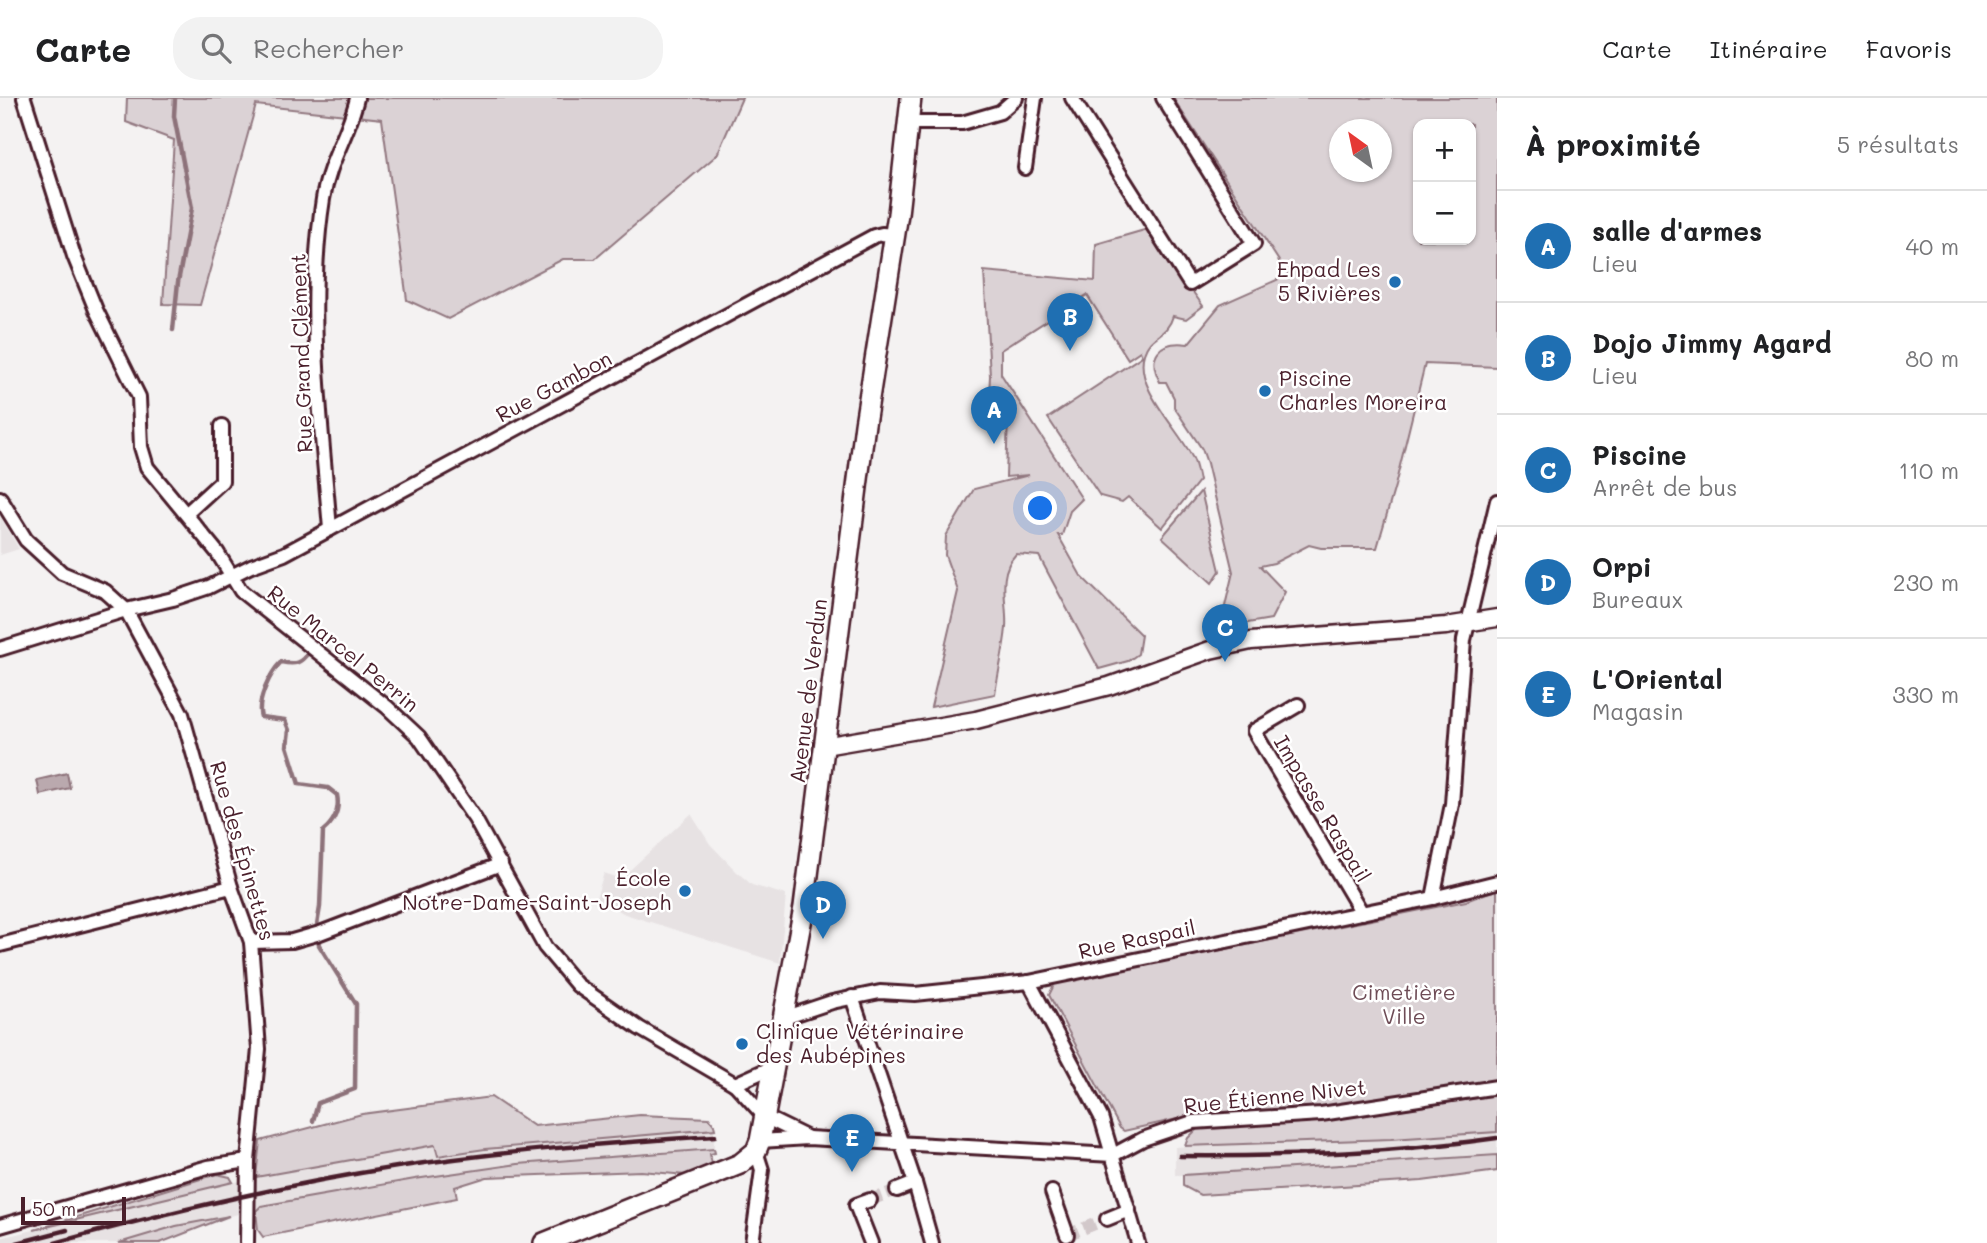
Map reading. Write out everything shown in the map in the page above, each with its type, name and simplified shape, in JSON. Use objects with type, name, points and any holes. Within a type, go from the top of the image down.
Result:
[{"type":"main road","name":"Avenue de Verdun","points":[[758,1146],[785,1018],[804,907],[865,424],[894,235],[911,98]]},
{"type":"main road","points":[[548,1242],[740,1164],[758,1146]]},
{"type":"street","name":"Rue Marcel Perrin","points":[[24,98],[74,256],[96,310],[139,397],[141,447],[147,467],[217,552],[242,591],[387,707],[419,737],[475,819],[545,947],[577,985],[639,1028],[735,1084],[765,1117]]},
{"type":"street","name":"Rue Grand Clément","points":[[330,529],[318,378],[316,257],[323,196],[333,159],[352,119],[357,98]]},
{"type":"street","points":[[908,123],[962,123],[1000,112],[1016,98]]},
{"type":"street","points":[[1025,168],[1035,98]]},
{"type":"street","points":[[1072,98],[1190,284],[1254,244],[1163,98]]},
{"type":"street","name":"Rue Gambon","points":[[0,649],[209,587],[284,554],[874,236],[894,235]]},
{"type":"street","points":[[186,514],[222,481],[222,426]]},
{"type":"street","points":[[0,498],[26,540],[62,573],[105,591],[126,610]]},
{"type":"street","points":[[1433,898],[1452,804],[1467,622],[1497,501]]},
{"type":"street","name":"Rue des Épinettes","points":[[126,610],[182,714],[231,887],[251,942],[259,1049],[248,1161],[247,1243]]},
{"type":"street","points":[[824,746],[976,720],[1109,686],[1210,650],[1241,643],[1497,618]]},
{"type":"street","name":"Impasse Raspail","points":[[1298,705],[1254,731],[1362,913]]},
{"type":"street","points":[[251,942],[292,941],[317,934],[501,864]]},
{"type":"street","name":"Rue Raspail","points":[[785,1018],[832,1002],[880,992],[915,994],[1029,982],[1433,898],[1497,882]]},
{"type":"street","points":[[0,945],[231,887]]},
{"type":"street","points":[[1029,982],[1101,1117],[1138,1243]]},
{"type":"street","points":[[852,998],[915,1183],[932,1243]]},
{"type":"street","points":[[735,1084],[775,1066]]},
{"type":"street","name":"Rue Étienne Nivet","points":[[1114,1155],[1143,1139],[1193,1122],[1321,1114],[1497,1087]]},
{"type":"street","points":[[765,1117],[808,1138]]},
{"type":"street","points":[[752,1243],[762,1170],[758,1146],[808,1138],[1114,1155]]},
{"type":"street","points":[[0,1227],[208,1167],[248,1161]]},
{"type":"street","points":[[897,1190],[915,1183]]},
{"type":"street","points":[[1052,1192],[1067,1235]]},
{"type":"street","points":[[870,1200],[856,1205],[871,1243]]},
{"type":"street","points":[[1107,1219],[1129,1210]]},
{"type":"shaded area","points":[[0,516],[19,549],[0,555]]},
{"type":"shaded area","points":[[67,773],[70,788],[40,795],[37,780]]},
{"type":"shaded area","name":"École Notre-Dame-Saint-Joseph","points":[[691,814],[710,844],[752,885],[786,895],[780,963],[625,914],[596,898],[604,873],[620,879]]},
{"type":"shaded area","points":[[1497,1122],[1497,1160],[1295,1176],[1175,1175],[1175,1147],[1407,1132]]},
{"type":"shaded area","points":[[714,1125],[714,1149],[346,1193],[229,1216],[160,1243],[0,1243],[0,1238],[274,1173],[443,1143],[650,1127]]},
{"type":"green space","points":[[127,98],[742,98],[717,155],[595,259],[563,259],[448,319],[407,300],[382,119],[256,105],[200,305],[163,304],[174,140],[126,122]]},
{"type":"green space","points":[[1173,98],[1497,98],[1497,367],[1425,364],[1377,548],[1321,548],[1309,545],[1274,563],[1260,566],[1285,592],[1271,619],[1230,626],[1222,619],[1233,572],[1207,463],[1202,449],[1174,407],[1174,398],[1166,382],[1160,382],[1155,364],[1158,351],[1170,344],[1188,344],[1220,305],[1288,275]]},
{"type":"green space","points":[[1148,229],[1203,306],[1186,319],[1173,316],[1167,328],[1150,343],[1144,354],[1145,380],[1158,406],[1193,458],[1199,481],[1162,528],[1128,497],[1122,502],[1100,496],[1048,418],[1142,356],[1140,351],[1128,359],[1087,295],[1001,350],[1001,374],[1082,499],[1070,511],[1062,535],[1058,535],[1081,576],[1141,635],[1138,654],[1128,661],[1099,669],[1039,556],[1016,554],[1006,571],[1006,628],[995,694],[931,707],[958,591],[945,555],[946,536],[974,489],[1029,475],[1006,477],[1008,416],[988,416],[990,376],[984,271],[1095,281],[1096,244]]},
{"type":"green space","points":[[1201,491],[1220,571],[1212,583],[1162,537]]},
{"type":"green space","name":"Cimetière Ville","points":[[1497,889],[1497,1080],[1320,1110],[1195,1115],[1124,1131],[1049,995],[1055,983],[1466,901]]},
{"type":"green space","points":[[1497,1095],[1497,1132],[1391,1139],[1185,1146],[1188,1138],[1197,1129],[1331,1120]]},
{"type":"green space","points":[[491,1097],[534,1126],[640,1115],[709,1118],[715,1129],[485,1149],[438,1156],[435,1145],[256,1177],[260,1141],[362,1114]]},
{"type":"green space","points":[[714,1149],[715,1153],[710,1154],[712,1164],[686,1175],[641,1171],[487,1177],[455,1187],[457,1198],[263,1237],[258,1230],[256,1211],[261,1206],[518,1164]]},
{"type":"green space","points":[[1497,1155],[1497,1171],[1422,1181],[1200,1195],[1183,1186],[1183,1175]]},
{"type":"green space","points":[[217,1174],[230,1177],[233,1182],[34,1230]]},
{"type":"green space","points":[[229,1216],[160,1243],[119,1243],[176,1226]]},
{"type":"waterway","points":[[173,330],[178,282],[192,208],[174,116],[175,98]]},
{"type":"waterway","points":[[309,652],[297,663],[281,662],[265,688],[260,711],[261,717],[285,720],[289,730],[287,746],[299,784],[328,788],[337,795],[338,800],[335,815],[323,831],[320,907],[316,931],[319,945],[356,1004],[355,1089],[318,1103],[313,1121]]},
{"type":"tunnel","points":[[870,1200],[897,1190]]},
{"type":"tunnel","points":[[1067,1235],[1107,1219]]},
{"type":"railway","points":[[55,1243],[225,1200],[397,1167],[556,1148],[715,1136]]},
{"type":"railway","points":[[1180,1156],[1339,1153],[1497,1138]]},
{"type":"railway","points":[[17,1243],[67,1230]]},
{"type":"place","name":"Ehpad Les 5 Rivières","points":[[1395,282]]},
{"type":"place","name":"Dojo Jimmy Agard","points":[[1070,351]]},
{"type":"place","name":"Piscine Charles Moreira","points":[[1265,391]]},
{"type":"place","name":"salle d'armes","points":[[994,444]]},
{"type":"place","name":"Piscine","points":[[1225,662]]},
{"type":"place","name":"École Notre-Dame-Saint-Joseph","points":[[685,891]]},
{"type":"place","name":"Orpi","points":[[823,939]]},
{"type":"place","name":"Clinique Vétérinaire des Aubépines","points":[[742,1044]]},
{"type":"place","name":"L'Oriental","points":[[852,1172]]}]
